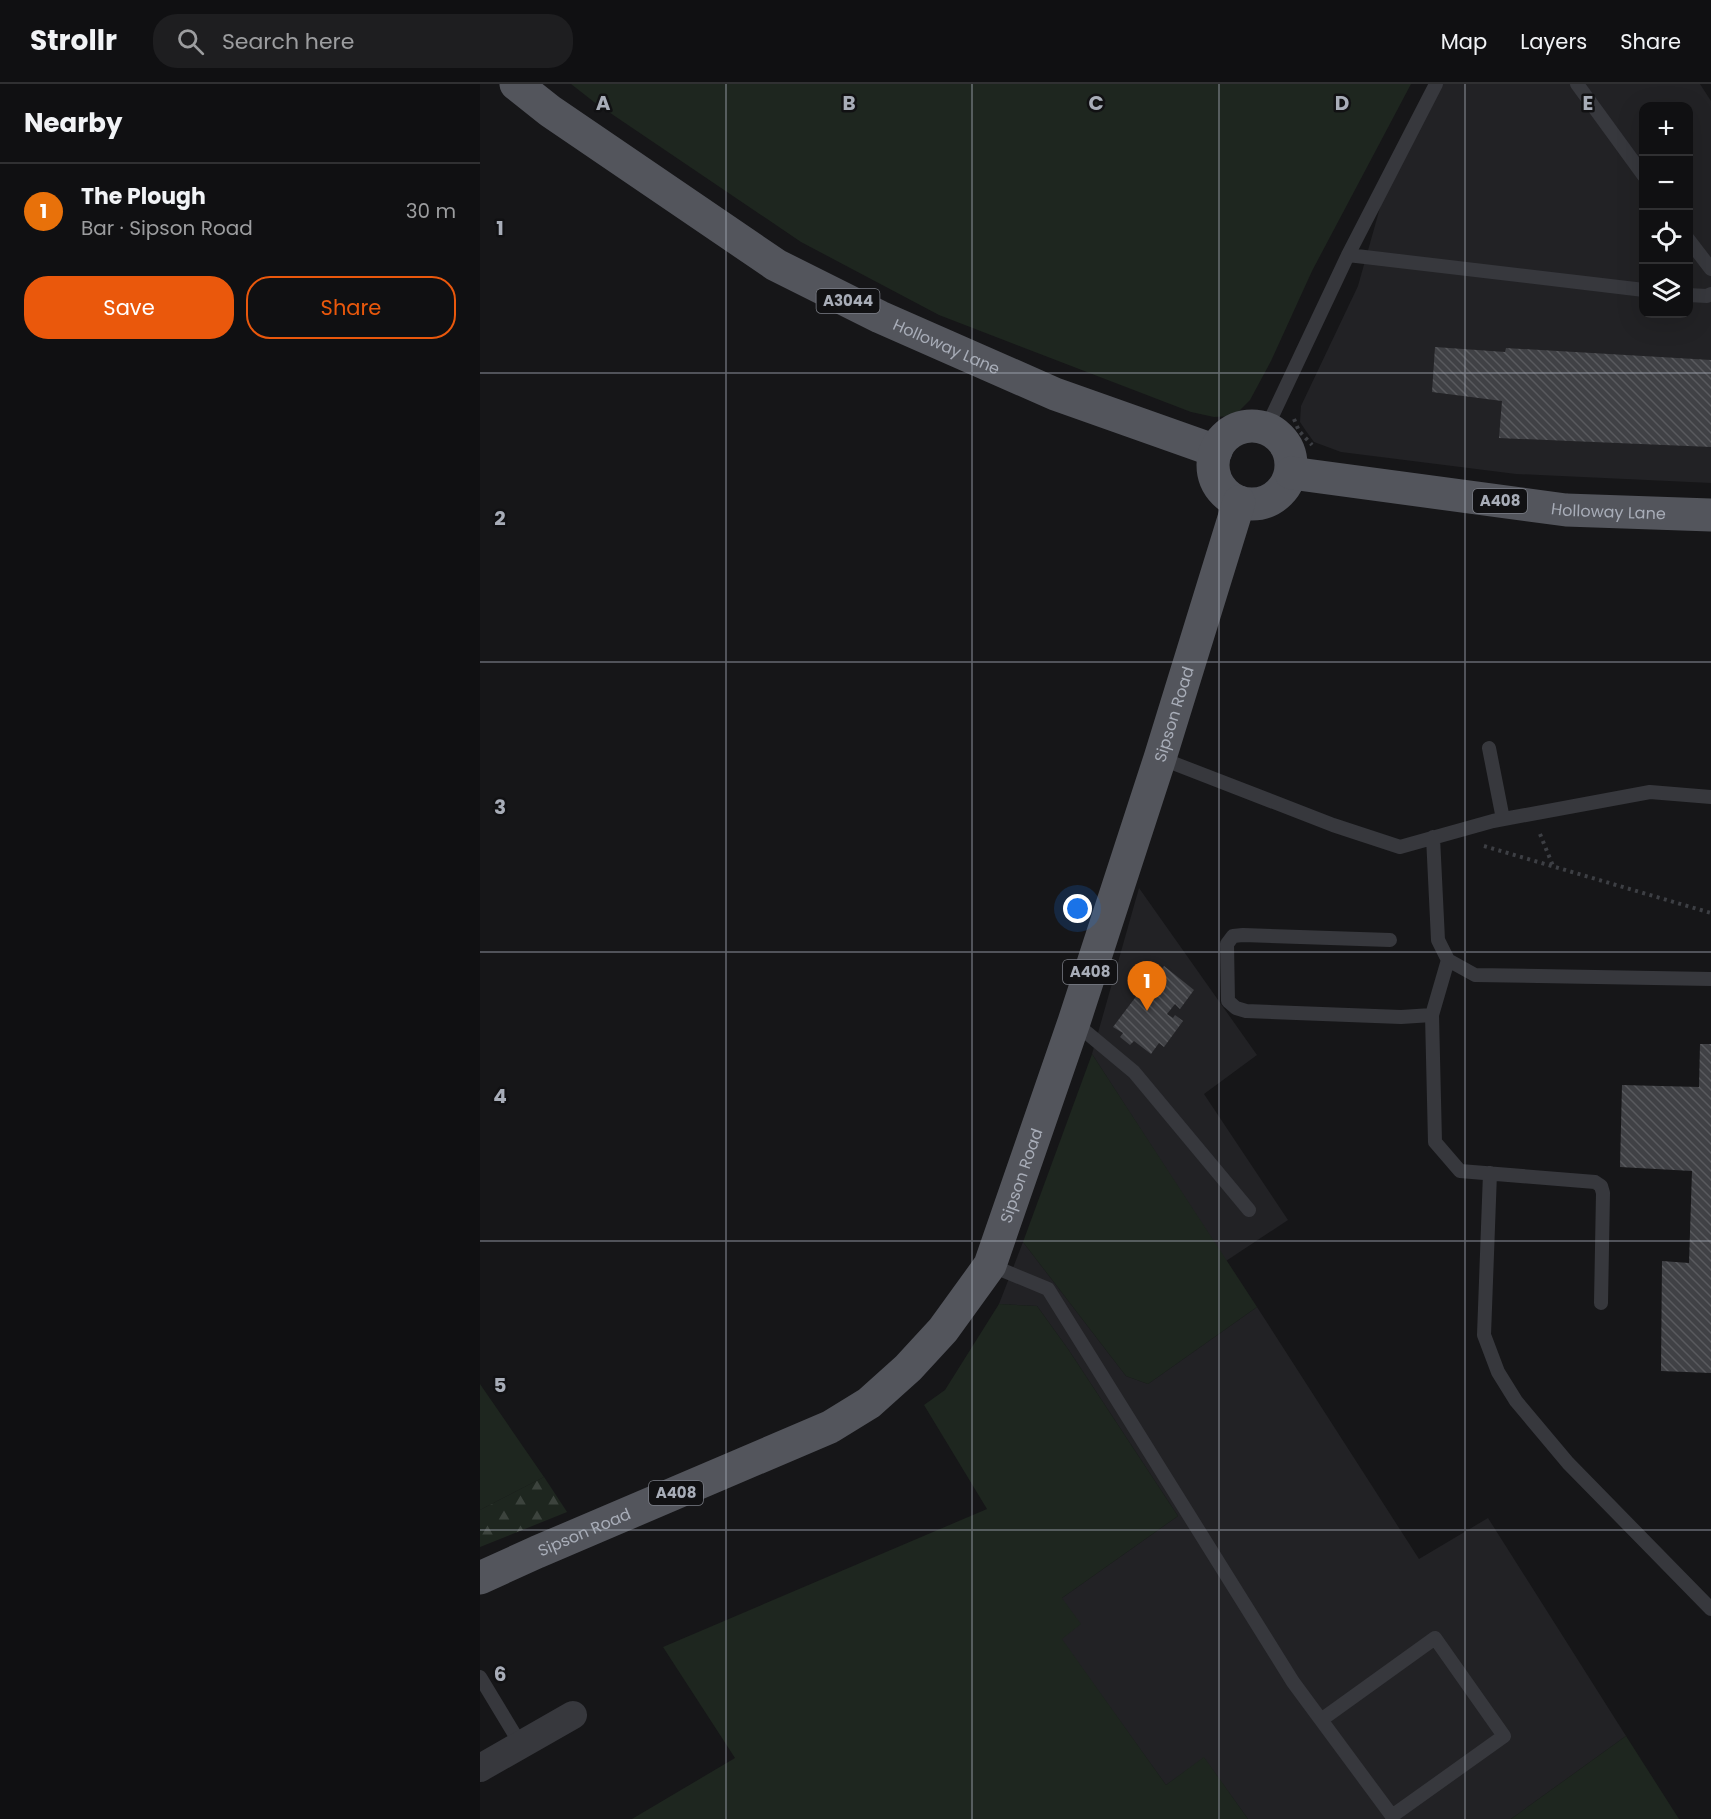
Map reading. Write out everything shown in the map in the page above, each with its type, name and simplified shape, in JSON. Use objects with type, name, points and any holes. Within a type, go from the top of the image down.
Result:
[{"type":"main road","name":"Holloway Lane","points":[[516,84],[550,111],[776,265],[880,316],[1056,394],[1218,436]]},
{"type":"main road","points":[[1270,419],[1276,434],[1289,451],[1291,473],[1286,486],[1277,496],[1265,502],[1252,504],[1239,502],[1228,496],[1220,487],[1215,475],[1213,463],[1218,436],[1222,440],[1231,432],[1270,419]]},
{"type":"main road","name":"Holloway Lane","points":[[1291,473],[1566,510],[1711,515]]},
{"type":"main road","name":"Sipson Road","points":[[480,1578],[840,1421],[869,1403],[908,1368],[944,1330],[990,1265],[1074,1022],[1160,759],[1239,502]]},
{"type":"street","points":[[480,1768],[573,1715]]},
{"type":"lane","points":[[1270,419],[1348,255],[1436,84]]},
{"type":"lane","points":[[1577,84],[1639,169]]},
{"type":"lane","points":[[1693,244],[1711,269]]},
{"type":"lane","points":[[1348,255],[1639,289]]},
{"type":"lane","points":[[1693,295],[1711,294]]},
{"type":"lane","points":[[1490,748],[1503,819]]},
{"type":"lane","points":[[1160,759],[1333,825],[1400,847],[1503,819],[1650,792],[1711,797]]},
{"type":"lane","points":[[1433,837],[1438,939],[1448,960],[1475,975],[1711,979]]},
{"type":"lane","points":[[1389,940],[1233,936],[1227,944],[1228,1001],[1236,1008],[1246,1011],[1401,1017],[1432,1015]]},
{"type":"lane","points":[[1448,960],[1432,1015],[1435,1142],[1460,1171],[1595,1182],[1601,1186],[1603,1193],[1601,1303]]},
{"type":"lane","points":[[1074,1022],[1134,1072],[1249,1210]]},
{"type":"lane","points":[[1490,1173],[1484,1335],[1498,1372],[1516,1401],[1568,1463],[1711,1609]]},
{"type":"lane","points":[[990,1265],[1048,1288],[1293,1682],[1321,1720],[1392,1816],[1504,1736],[1435,1638],[1321,1720]]},
{"type":"lane","points":[[480,1677],[521,1745]]},
{"type":"path","points":[[1218,436],[1236,420],[1270,419],[1299,431],[1314,447]]},
{"type":"path","points":[[1533,813],[1553,866]]},
{"type":"path","points":[[1454,832],[1478,844],[1711,913]]},
{"type":"shaded area","points":[[1443,84],[1700,84],[1711,101],[1711,483],[1516,474],[1341,452],[1314,442],[1300,422],[1301,406],[1358,286],[1383,197]]},
{"type":"shaded area","points":[[1139,888],[1257,1055],[1204,1094],[1288,1220],[1226,1261],[1092,1054]]},
{"type":"shaded area","points":[[1023,1242],[1126,1376],[1148,1384],[1257,1307],[1419,1559],[1488,1518],[1626,1736],[1511,1819],[1248,1819],[1204,1758],[1166,1785],[1061,1639],[1062,1598],[1178,1516],[1037,1306],[999,1304]]},
{"type":"green space","points":[[571,84],[1411,84],[1312,271],[1271,361],[1250,400],[1234,416],[1214,417],[1191,412],[939,315],[801,242],[594,102]]},
{"type":"green space","points":[[1092,1054],[1257,1307],[1148,1384],[1126,1376],[1023,1242]]},
{"type":"green space","points":[[999,1304],[1037,1306],[1178,1516],[1062,1598],[1081,1624],[1062,1639],[1166,1785],[1204,1757],[1248,1819],[632,1819],[735,1758],[663,1647],[987,1509],[924,1405],[945,1390]]},
{"type":"green space","points":[[480,1384],[544,1477],[480,1510]]},
{"type":"green space","points":[[544,1477],[567,1512],[480,1547],[480,1510]]},
{"type":"green space","points":[[1626,1736],[1679,1819],[1511,1819]]},
{"type":"building","points":[[1435,347],[1505,352],[1506,348],[1711,360],[1711,447],[1499,438],[1502,401],[1432,392]]},
{"type":"building","points":[[1164,966],[1194,990],[1180,1009],[1175,1004],[1167,1014],[1173,1018],[1175,1015],[1183,1021],[1164,1047],[1159,1043],[1151,1054],[1134,1041],[1130,1045],[1120,1037],[1123,1033],[1113,1027],[1150,978],[1153,980]]},
{"type":"building","points":[[1700,1044],[1711,1044],[1711,1373],[1661,1371],[1662,1261],[1689,1263],[1692,1171],[1620,1167],[1622,1085],[1699,1087]]},
{"type":"place","name":"The Plough","points":[[1147,1011]]}]
